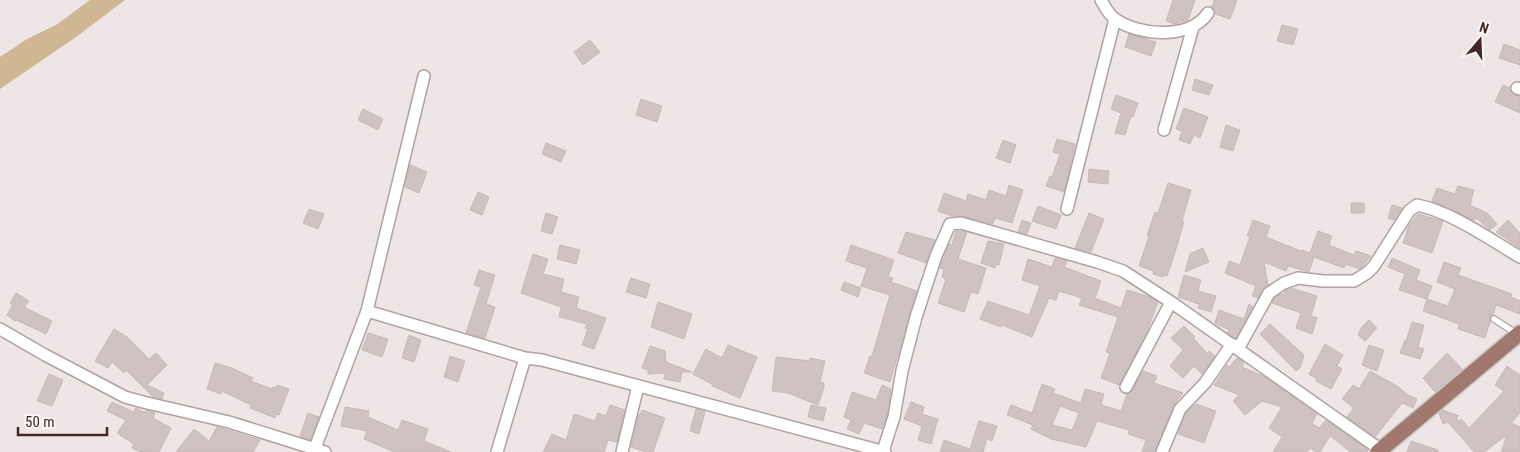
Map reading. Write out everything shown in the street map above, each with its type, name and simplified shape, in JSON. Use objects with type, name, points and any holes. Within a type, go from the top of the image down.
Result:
[{"type":"main road","points":[[1380,451],[1519,334]]},
{"type":"street","points":[[1101,0],[1107,11],[1115,19],[1135,28],[1153,32],[1185,30],[1194,27],[1208,13]]},
{"type":"street","points":[[1067,209],[1115,19]]},
{"type":"street","points":[[1164,130],[1194,27]]},
{"type":"street","points":[[0,329],[125,397],[214,418],[314,450],[367,311],[424,76]]},
{"type":"street","points":[[1162,452],[1180,409],[1235,347],[1269,293],[1284,283],[1298,278],[1324,281],[1354,281],[1374,266],[1409,211],[1417,205],[1456,219],[1520,257]]},
{"type":"street","points":[[367,311],[524,358],[542,360],[884,452],[894,417],[902,371],[916,317],[936,256],[950,224],[961,223],[1112,266],[1129,275],[1171,302],[1380,451]]},
{"type":"street","points":[[1126,387],[1171,302]]},
{"type":"street","points":[[497,452],[524,358]]},
{"type":"street","points":[[622,452],[638,386]]},
{"type":"lane","points":[[1494,319],[1519,334]]},
{"type":"shaded area","points":[[90,0],[125,0],[76,37],[0,89],[0,57],[27,39],[56,25]]},
{"type":"building","points":[[1173,0],[1195,0],[1188,20],[1175,24],[1166,21]]},
{"type":"building","points":[[1214,0],[1237,0],[1230,19],[1215,14],[1212,7]]},
{"type":"building","points":[[1282,25],[1298,29],[1293,45],[1277,41]]},
{"type":"building","points":[[1129,34],[1156,42],[1151,56],[1125,47]]},
{"type":"building","points":[[590,40],[600,52],[583,65],[574,52]]},
{"type":"building","points":[[1504,44],[1520,50],[1520,65],[1499,58]]},
{"type":"building","points":[[1195,79],[1213,85],[1209,95],[1192,90]]},
{"type":"building","points":[[1503,85],[1510,88],[1514,95],[1520,96],[1520,113],[1495,102]]},
{"type":"building","points":[[1116,95],[1138,103],[1133,117],[1131,116],[1125,135],[1115,133],[1121,113],[1111,109]]},
{"type":"building","points":[[641,99],[662,106],[657,122],[636,115]]},
{"type":"building","points":[[1184,108],[1208,117],[1200,138],[1194,135],[1190,144],[1179,140],[1182,131],[1176,129]]},
{"type":"building","points":[[363,109],[383,119],[378,130],[358,120]]},
{"type":"building","points":[[1226,125],[1240,130],[1233,151],[1220,147]]},
{"type":"building","points":[[1057,139],[1075,144],[1064,192],[1046,186],[1050,176],[1052,177],[1060,154],[1053,152]]},
{"type":"building","points":[[1003,140],[1016,145],[1010,163],[996,158]]},
{"type":"building","points":[[546,143],[566,151],[561,162],[542,154]]},
{"type":"building","points":[[410,165],[427,172],[419,193],[405,187]]},
{"type":"building","points":[[1089,169],[1109,171],[1108,184],[1088,182]]},
{"type":"building","points":[[1168,183],[1191,190],[1173,259],[1167,276],[1164,275],[1163,277],[1153,274],[1154,271],[1139,266],[1155,212],[1158,213]]},
{"type":"building","points":[[1009,185],[1023,190],[1012,223],[995,218],[993,224],[963,216],[952,216],[938,211],[944,193],[966,201],[968,194],[986,200],[989,190],[1006,196]]},
{"type":"building","points":[[1458,186],[1474,190],[1470,205],[1487,213],[1497,224],[1490,230],[1476,218],[1475,220],[1471,219],[1432,201],[1437,188],[1455,194]]},
{"type":"building","points":[[478,192],[489,197],[482,215],[470,210]]},
{"type":"building","points":[[1351,203],[1364,203],[1364,213],[1351,213]]},
{"type":"building","points":[[1392,205],[1402,208],[1394,220],[1388,218]]},
{"type":"building","points":[[1038,206],[1061,215],[1056,229],[1032,221]]},
{"type":"building","points":[[309,209],[324,214],[318,229],[303,223]]},
{"type":"building","points":[[546,213],[558,217],[552,234],[541,231]]},
{"type":"building","points":[[1089,213],[1104,219],[1091,252],[1075,248]]},
{"type":"building","points":[[1418,214],[1443,221],[1432,253],[1403,243],[1409,225]]},
{"type":"building","points":[[1022,220],[1031,223],[1027,234],[1018,232]]},
{"type":"building","points":[[1253,220],[1270,226],[1266,237],[1301,251],[1310,253],[1318,231],[1332,236],[1329,245],[1354,255],[1356,251],[1371,256],[1360,269],[1346,264],[1344,268],[1314,257],[1309,272],[1288,266],[1286,271],[1264,262],[1268,285],[1263,289],[1258,298],[1252,296],[1256,286],[1225,273],[1229,261],[1240,265],[1250,236],[1247,236]]},
{"type":"building","points":[[1508,220],[1520,233],[1520,248],[1496,232]]},
{"type":"building","points":[[956,231],[967,232],[958,259],[986,268],[978,294],[971,292],[964,312],[938,303],[946,279],[942,277],[944,269],[940,268],[949,244],[952,245]]},
{"type":"building","points":[[906,232],[935,240],[926,263],[898,253]]},
{"type":"building","points":[[988,241],[1004,244],[999,265],[996,264],[995,268],[981,263]]},
{"type":"building","points":[[560,245],[580,250],[576,264],[557,259]]},
{"type":"building","points":[[851,245],[894,260],[888,277],[893,278],[891,282],[917,291],[890,382],[864,373],[870,356],[872,356],[890,295],[861,286],[867,268],[846,261]]},
{"type":"building","points":[[1203,248],[1209,262],[1185,272],[1190,254]]},
{"type":"building","points":[[533,254],[548,259],[543,274],[564,279],[561,292],[579,297],[576,308],[606,318],[594,349],[582,345],[588,329],[585,328],[587,324],[559,317],[561,307],[521,293]]},
{"type":"building","points":[[1055,258],[1067,261],[1064,267],[1101,281],[1095,298],[1121,308],[1127,290],[1150,297],[1158,302],[1148,329],[1119,385],[1101,378],[1110,353],[1106,352],[1118,317],[1079,305],[1082,298],[1059,291],[1056,300],[1049,298],[1032,337],[1002,325],[1001,327],[980,319],[988,301],[1029,315],[1040,286],[1022,280],[1028,259],[1052,267]]},
{"type":"building","points":[[1392,258],[1420,270],[1416,280],[1432,286],[1427,299],[1399,290],[1405,274],[1388,267]]},
{"type":"building","points":[[1444,262],[1461,268],[1458,275],[1512,294],[1511,297],[1520,301],[1520,314],[1496,305],[1493,315],[1490,317],[1485,338],[1458,329],[1459,324],[1423,311],[1427,299],[1448,306],[1455,289],[1437,282]]},
{"type":"building","points":[[479,270],[495,275],[486,304],[495,307],[485,338],[466,333],[481,287],[474,285]]},
{"type":"building","points":[[1184,275],[1201,280],[1198,291],[1216,296],[1211,312],[1198,308],[1199,304],[1178,297]]},
{"type":"building","points":[[631,278],[650,284],[646,298],[626,292]]},
{"type":"building","points":[[844,282],[861,288],[858,297],[841,290]]},
{"type":"building","points":[[1291,288],[1317,296],[1311,316],[1317,318],[1312,334],[1296,328],[1301,313],[1272,303],[1275,298],[1281,294],[1284,295],[1285,291]]},
{"type":"building","points":[[16,293],[29,301],[24,307],[52,321],[46,334],[15,321],[7,315],[13,305],[10,303]]},
{"type":"building","points":[[658,302],[692,314],[684,339],[651,327]]},
{"type":"building","points":[[1249,304],[1253,307],[1236,338],[1227,333],[1229,330],[1215,323],[1219,310],[1244,319]]},
{"type":"building","points":[[1369,320],[1377,328],[1365,341],[1358,335],[1361,328]]},
{"type":"building","points":[[1412,322],[1424,325],[1418,347],[1424,349],[1420,359],[1400,353]]},
{"type":"building","points":[[1270,324],[1304,355],[1300,368],[1296,371],[1260,334]]},
{"type":"building","points":[[1184,326],[1207,353],[1209,351],[1215,356],[1202,374],[1194,366],[1183,378],[1170,366],[1183,350],[1171,338]]},
{"type":"building","points":[[114,329],[127,337],[149,359],[156,353],[167,365],[147,385],[164,393],[162,399],[152,396],[126,370],[124,373],[112,362],[108,368],[95,361]]},
{"type":"building","points":[[368,333],[388,339],[382,357],[362,350]]},
{"type":"building","points":[[409,335],[421,340],[414,362],[402,358]]},
{"type":"building","points":[[1325,344],[1343,355],[1337,366],[1342,369],[1331,389],[1316,381],[1317,379],[1309,374]]},
{"type":"building","points":[[728,345],[757,357],[740,398],[712,386],[693,374],[706,349],[722,358]]},
{"type":"building","points":[[1369,345],[1384,350],[1377,371],[1362,365]]},
{"type":"building","points":[[650,346],[665,351],[666,362],[692,372],[682,372],[680,382],[664,379],[665,373],[648,374],[648,370],[642,368]]},
{"type":"building","points":[[1447,353],[1462,369],[1435,392],[1423,378]]},
{"type":"building","points":[[450,356],[465,361],[458,382],[444,377]]},
{"type":"building","points":[[776,357],[810,361],[810,358],[825,361],[820,382],[824,383],[824,387],[818,405],[788,393],[772,391]]},
{"type":"building","points":[[1237,358],[1244,362],[1242,367],[1265,377],[1317,414],[1312,423],[1319,428],[1326,420],[1368,450],[1367,452],[1351,452],[1330,436],[1320,452],[1310,448],[1307,452],[1273,452],[1282,437],[1269,428],[1282,407],[1262,401],[1245,415],[1233,401],[1239,395],[1214,385],[1227,365],[1229,367]]},
{"type":"building","points":[[215,363],[232,368],[253,378],[251,381],[272,389],[273,387],[276,388],[277,385],[289,389],[279,415],[276,414],[275,418],[250,408],[251,405],[222,391],[221,394],[207,389]]},
{"type":"building","points":[[1507,366],[1520,375],[1520,413],[1511,423],[1520,427],[1520,452],[1501,452],[1507,435],[1484,452],[1474,452],[1448,422],[1443,424],[1439,413],[1443,410],[1459,416],[1456,417],[1459,422],[1461,419],[1469,428],[1504,391],[1495,385]]},
{"type":"building","points":[[1143,371],[1157,376],[1154,383],[1183,393],[1173,406],[1155,452],[1142,452],[1146,440],[1128,434],[1129,430],[1097,421],[1086,447],[1051,439],[1031,429],[1033,425],[1007,415],[1011,405],[1032,413],[1042,384],[1055,389],[1053,393],[1081,403],[1085,389],[1104,394],[1101,405],[1121,411],[1127,394],[1132,391]],"holes":[[[1060,406],[1079,413],[1072,430],[1052,425]]]},
{"type":"building","points":[[1370,371],[1417,399],[1413,408],[1402,403],[1375,437],[1347,417],[1354,408],[1342,399],[1353,385],[1359,389]]},
{"type":"building","points":[[49,374],[63,380],[52,406],[37,401]]},
{"type":"building","points":[[882,385],[891,389],[887,415],[882,429],[864,423],[859,434],[847,429],[851,420],[844,417],[852,392],[876,400]]},
{"type":"building","points":[[112,402],[133,412],[136,408],[145,413],[146,410],[155,413],[153,418],[171,428],[159,452],[140,452],[132,448],[134,444],[117,433],[126,420],[107,411]]},
{"type":"building","points":[[911,402],[924,407],[922,414],[938,419],[931,444],[918,440],[922,426],[904,419]]},
{"type":"building","points":[[1196,404],[1216,411],[1204,443],[1178,434],[1186,413]]},
{"type":"building","points":[[610,405],[625,410],[617,442],[608,440],[604,452],[543,452],[552,434],[566,440],[574,414],[595,421],[598,413],[606,416]]},
{"type":"building","points":[[811,405],[826,408],[823,421],[808,417]]},
{"type":"building","points":[[345,407],[369,411],[368,417],[398,430],[402,420],[428,429],[424,441],[451,452],[394,452],[364,439],[367,431],[341,426]]},
{"type":"building","points":[[696,409],[705,412],[699,434],[690,431]]},
{"type":"building","points":[[642,410],[665,418],[653,452],[646,452],[631,447],[639,414]]},
{"type":"building","points":[[308,413],[319,417],[310,440],[300,436]]},
{"type":"building","points":[[979,421],[997,426],[992,441],[987,439],[983,452],[940,452],[944,440],[970,449]]},
{"type":"building","points":[[217,427],[260,440],[253,452],[176,452],[194,429],[209,441]]},
{"type":"building","points":[[1411,441],[1438,450],[1438,452],[1407,452]]}]
